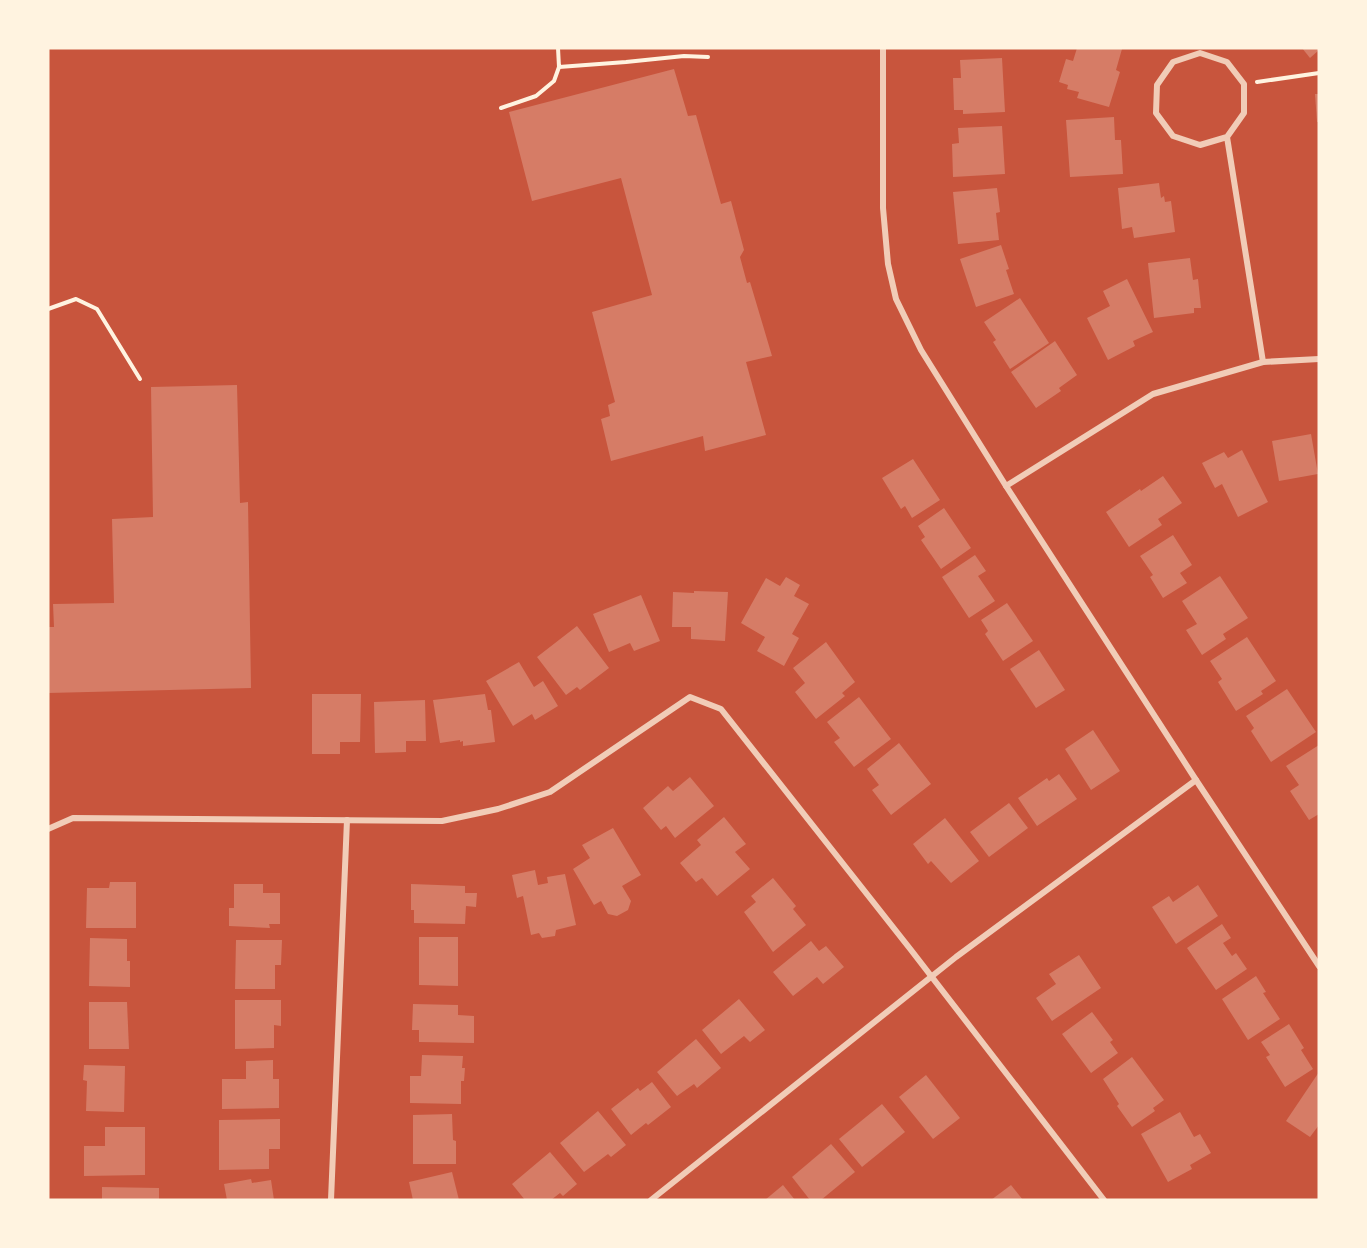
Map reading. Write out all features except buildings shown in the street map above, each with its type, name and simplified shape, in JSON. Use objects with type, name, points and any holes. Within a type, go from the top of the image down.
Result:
[{"type":"street","points":[[883,48],[882,208],[888,264],[896,299],[921,350],[1006,486],[1319,966]]},
{"type":"street","points":[[1200,53],[1227,62],[1244,84],[1244,114],[1227,136],[1200,145],[1173,136],[1156,113],[1157,85],[1173,62],[1200,53]]},
{"type":"street","points":[[1227,136],[1263,362]]},
{"type":"street","points":[[1006,486],[1153,394],[1263,362],[1319,359]]},
{"type":"street","points":[[48,829],[73,818],[442,821],[498,809],[550,792],[690,697],[722,709],[1104,1200]]},
{"type":"street","points":[[651,1200],[932,976],[1196,780]]},
{"type":"street","points":[[331,1200],[347,820]]},
{"type":"path","points":[[501,108],[536,96],[554,81],[559,67],[558,48]]},
{"type":"path","points":[[559,67],[684,56],[708,57]]},
{"type":"path","points":[[1244,84],[1319,73]]},
{"type":"path","points":[[48,309],[76,299],[97,309],[140,379]]}]
